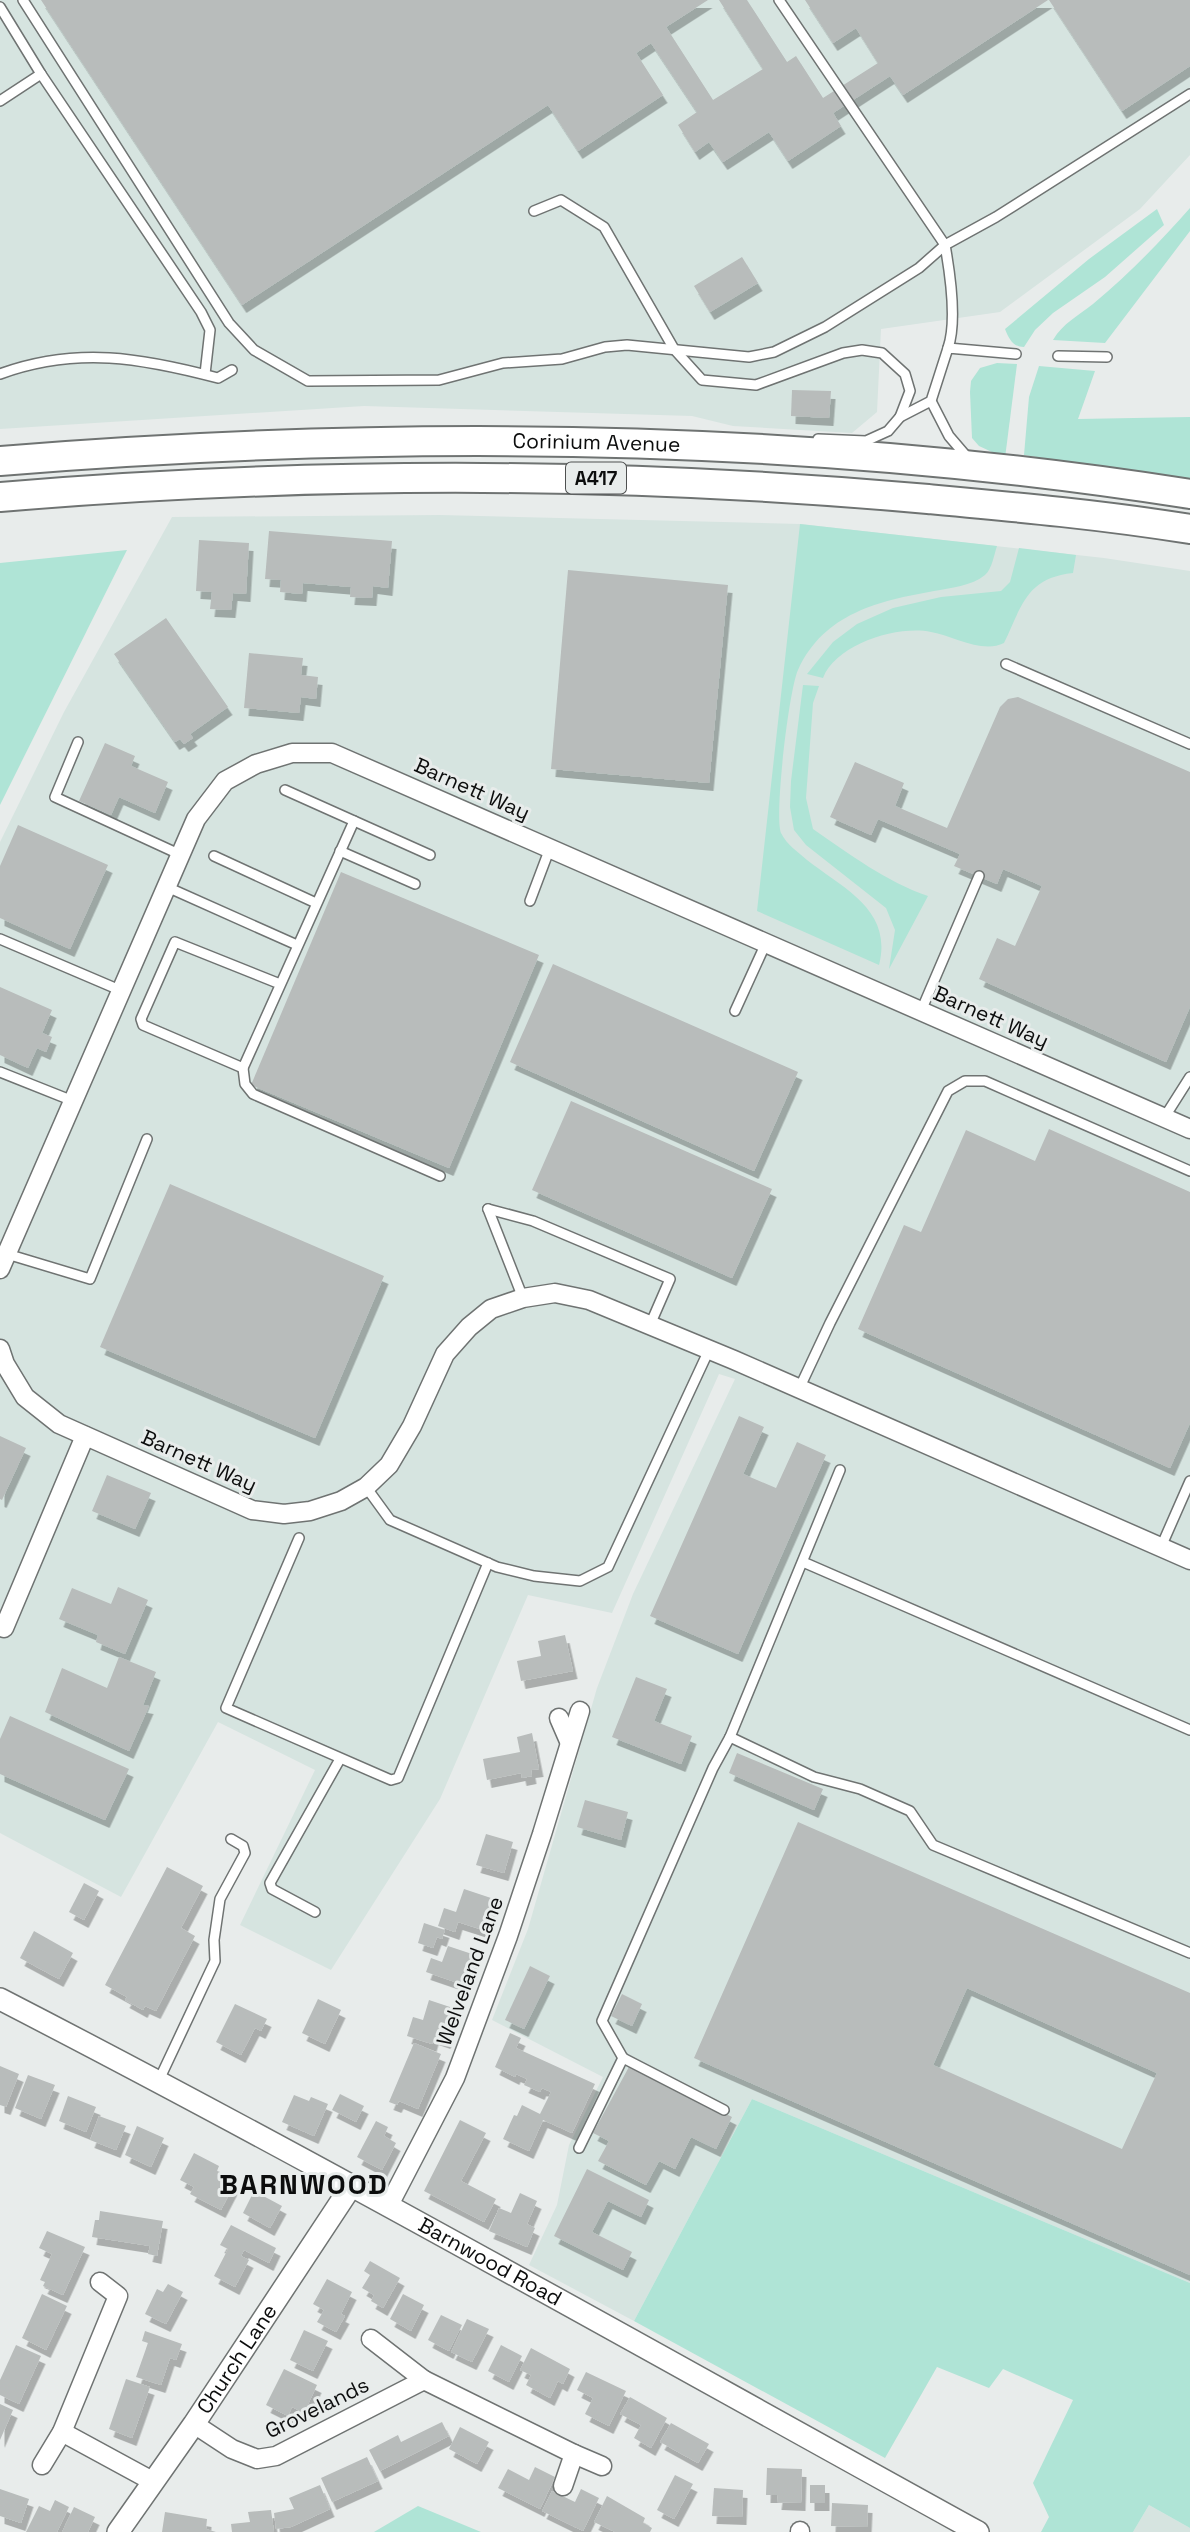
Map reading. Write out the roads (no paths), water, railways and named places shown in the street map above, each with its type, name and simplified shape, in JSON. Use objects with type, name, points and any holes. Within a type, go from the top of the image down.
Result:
[{"type":"highway","name":"Corinium Avenue","points":[[0,461],[198,447],[389,440],[642,444],[809,452],[996,469],[1190,494]]},
{"type":"highway","name":"Corinium Avenue","points":[[0,497],[330,478],[613,478],[848,492],[1081,514],[1190,529]]},
{"type":"street","name":"Barnett Way","points":[[3,1261],[197,820],[225,781],[256,764],[292,753],[332,753],[1190,1129]]},
{"type":"street","name":"Barnett Way","points":[[0,1349],[5,1364],[25,1397],[59,1424],[252,1510],[284,1514],[310,1511],[341,1501],[366,1488],[389,1465],[412,1426],[445,1354],[468,1327],[491,1309],[523,1298],[555,1293],[589,1300],[650,1325],[1190,1560]]},
{"type":"street","points":[[4,1628],[85,1436]]},
{"type":"street","name":"Welveland Lane","points":[[389,2206],[455,2078],[512,1924],[580,1712]]},
{"type":"street","points":[[559,1718],[569,1741]]},
{"type":"street","name":"Barnwood Road","points":[[0,1998],[159,2080],[622,2332],[978,2532]]},
{"type":"street","name":"Church Lane","points":[[118,2532],[194,2424],[352,2185]]},
{"type":"street","points":[[42,2465],[62,2432],[118,2296],[100,2282]]},
{"type":"street","points":[[371,2339],[424,2380],[574,2455],[602,2466]]},
{"type":"street","name":"Grovelands","points":[[194,2424],[232,2449],[257,2459],[276,2456],[424,2380]]},
{"type":"street","points":[[62,2432],[154,2483]]},
{"type":"street","points":[[562,2486],[574,2455]]},
{"type":"lane","points":[[23,0],[229,323],[254,350],[308,381],[439,380],[503,363],[562,359],[605,347],[627,345],[749,357],[774,352],[825,327],[919,268],[945,245],[996,217],[1190,94]]},
{"type":"lane","points":[[779,0],[945,245],[951,276],[952,338],[931,401],[900,417]]},
{"type":"lane","points":[[0,7],[41,74],[201,312],[210,330],[205,374]]},
{"type":"lane","points":[[0,101],[41,74]]},
{"type":"lane","points":[[534,211],[562,200],[604,227],[674,349],[702,380],[756,385],[843,353],[862,350],[882,353],[905,373],[910,391],[900,417],[888,431],[866,441],[801,438]]},
{"type":"lane","points":[[948,348],[1016,354]]},
{"type":"lane","points":[[1058,356],[1107,357]]},
{"type":"lane","points":[[0,374],[20,367],[69,358],[123,357],[219,378],[232,370]]},
{"type":"lane","points":[[931,401],[949,436],[964,456],[996,469]]},
{"type":"lane","points":[[642,444],[674,436]]},
{"type":"lane","points":[[1006,664],[1190,744]]},
{"type":"lane","points":[[78,742],[55,797],[181,855]]},
{"type":"lane","points":[[285,790],[430,855]]},
{"type":"lane","points":[[354,821],[243,1068],[245,1084],[253,1094],[440,1176]]},
{"type":"lane","points":[[530,901],[551,848]]},
{"type":"lane","points":[[340,851],[415,884]]},
{"type":"lane","points":[[214,856],[316,903]]},
{"type":"lane","points":[[921,1011],[979,876]]},
{"type":"lane","points":[[167,887],[297,945]]},
{"type":"lane","points":[[0,939],[122,991]]},
{"type":"lane","points":[[243,1068],[144,1025],[141,1019],[175,942],[280,985]]},
{"type":"lane","points":[[735,1011],[766,943]]},
{"type":"lane","points":[[0,1072],[73,1101]]},
{"type":"lane","points":[[1164,1118],[1190,1077]]},
{"type":"lane","points":[[799,1389],[947,1091],[965,1081],[985,1081],[1190,1171]]},
{"type":"lane","points":[[3,1261],[90,1279],[147,1139]]},
{"type":"lane","points":[[523,1298],[488,1209],[533,1221],[670,1279],[650,1325]]},
{"type":"lane","points":[[366,1488],[390,1520],[488,1563],[534,1576],[580,1581],[608,1567],[709,1350]]},
{"type":"lane","points":[[724,2110],[623,2058],[602,2021],[713,1768],[730,1737],[840,1470]]},
{"type":"lane","points":[[1161,1547],[1190,1481]]},
{"type":"lane","points":[[299,1538],[226,1709],[391,1780],[398,1778],[488,1563]]},
{"type":"lane","points":[[803,1562],[1190,1730]]},
{"type":"lane","points":[[730,1737],[814,1777],[863,1790],[910,1811],[933,1846],[1190,1953]]},
{"type":"lane","points":[[315,1912],[272,1889],[270,1883],[340,1759]]},
{"type":"lane","points":[[159,2080],[215,1961],[214,1940],[220,1899],[245,1853],[243,1846],[231,1839]]},
{"type":"lane","points":[[579,2148],[623,2058]]},
{"type":"district","name":"BARNWOOD","points":[[304,2184]]}]
